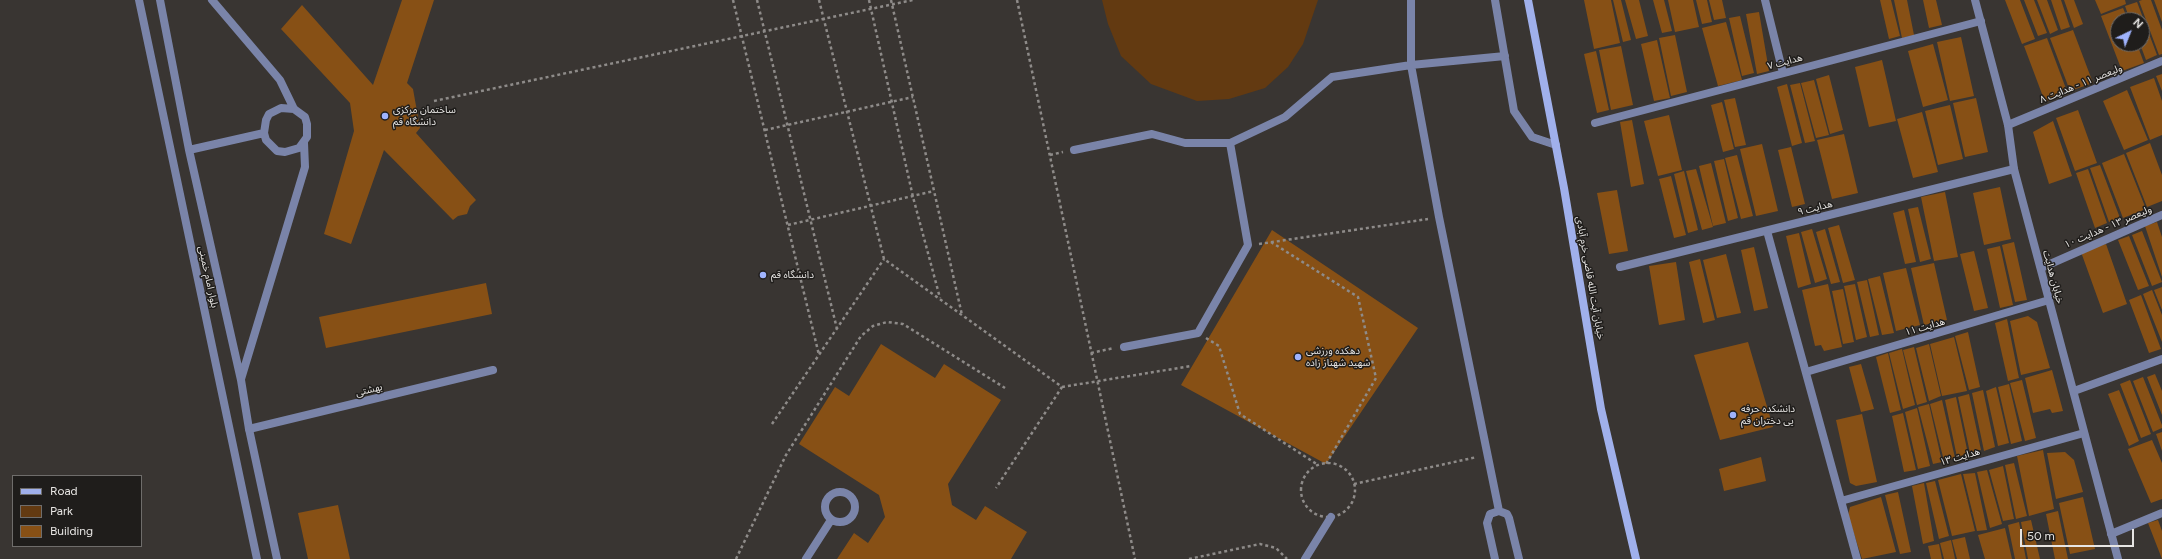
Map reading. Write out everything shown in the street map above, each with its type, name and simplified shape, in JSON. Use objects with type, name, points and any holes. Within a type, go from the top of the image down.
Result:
[{"type":"main road","name":"خیابان آیت الله قاضی خرم آبادی","points":[[1528,0],[1556,146],[1601,409],[1636,559]]},
{"type":"street","name":"بلوار امام خمینی","points":[[139,0],[257,559]]},
{"type":"street","name":"بلوار امام خمینی","points":[[160,0],[190,150],[241,380],[249,429],[277,559]]},
{"type":"street","points":[[212,0],[280,80],[294,109],[305,117],[307,124],[307,137],[304,143],[299,148],[285,152],[271,146],[264,133],[264,126],[269,114],[281,108],[294,109]]},
{"type":"street","points":[[1411,0],[1411,65],[1439,217],[1499,511]]},
{"type":"street","points":[[1495,0],[1514,111],[1532,137],[1556,146]]},
{"type":"street","points":[[1764,0],[1783,73]]},
{"type":"street","name":"خیابان هدایت","points":[[1975,0],[2008,125],[2014,169],[2118,559]]},
{"type":"street","name":"هدایت ۷","points":[[1595,123],[1981,21]]},
{"type":"street","points":[[1074,150],[1152,134],[1185,143],[1230,143],[1285,118],[1332,77],[1411,65],[1505,56]]},
{"type":"street","name":"ولیعصر ۱۱ - هدایت ۸","points":[[2008,125],[2162,61]]},
{"type":"street","points":[[190,150],[264,133]]},
{"type":"street","points":[[241,380],[305,167],[304,143]]},
{"type":"street","points":[[1124,346],[1198,333],[1248,245],[1230,143]]},
{"type":"street","name":"هدایت ۹","points":[[1620,268],[2014,169]]},
{"type":"street","name":"ولیعصر ۱۳ - هدایت ۱۰","points":[[2040,268],[2162,215]]},
{"type":"street","points":[[1767,231],[1857,559]]},
{"type":"street","name":"هدایت ۱۱","points":[[1806,372],[2049,300]]},
{"type":"street","points":[[2074,391],[2162,359]]},
{"type":"street","name":"بهشتی","points":[[249,429],[494,370]]},
{"type":"street","name":"هدایت ۱۳","points":[[1841,501],[2084,433]]},
{"type":"street","points":[[1495,559],[1487,523],[1490,514],[1499,511],[1503,512],[1509,518],[1519,559]]},
{"type":"street","points":[[2111,534],[2162,513]]},
{"type":"street","points":[[1305,559],[1331,517]]},
{"type":"street","points":[[806,559],[831,520]]},
{"type":"path","points":[[733,0],[819,355]]},
{"type":"path","points":[[757,0],[837,329]]},
{"type":"path","points":[[819,0],[884,259],[1062,387],[1191,366]]},
{"type":"path","points":[[869,0],[913,197],[940,299]]},
{"type":"path","points":[[891,0],[962,315]]},
{"type":"path","points":[[434,101],[824,20],[870,8],[913,0]]},
{"type":"path","points":[[1017,0],[1134,559]]},
{"type":"path","points":[[765,130],[913,97]]},
{"type":"path","points":[[788,225],[871,207],[934,191]]},
{"type":"path","points":[[1248,245],[1439,217]]},
{"type":"path","points":[[1271,242],[1358,297],[1376,378],[1326,464]]},
{"type":"path","points":[[772,424],[884,259]]},
{"type":"path","points":[[736,559],[786,455],[861,336],[873,326],[887,322],[902,324],[1005,388]]},
{"type":"path","points":[[1198,333],[1219,346],[1240,414],[1318,465]]},
{"type":"path","points":[[1091,353],[1124,346]]},
{"type":"path","points":[[996,488],[1062,387]]},
{"type":"path","points":[[1354,484],[1487,454]]},
{"type":"path","points":[[1326,464],[1333,464],[1347,471],[1354,484],[1355,492],[1350,506],[1338,515],[1331,517],[1323,517],[1310,510],[1302,497],[1303,482],[1306,475],[1318,465],[1326,464]]},
{"type":"path","points":[[1189,559],[1260,544],[1276,548],[1287,559]]},
{"type":"green space","points":[[1102,0],[1318,0],[1303,44],[1288,67],[1265,88],[1229,99],[1197,101],[1151,84],[1121,56],[1108,24]]},
{"type":"building","name":"ساختمان مرکزی دانشگاه قم","points":[[402,0],[434,0],[407,83],[413,89],[420,128],[416,133],[476,200],[470,206],[467,214],[458,216],[453,220],[384,150],[351,244],[324,234],[354,131],[350,103],[281,29],[302,5],[373,85]]},
{"type":"building","points":[[1584,0],[1611,0],[1620,43],[1594,49]]},
{"type":"building","points":[[1613,0],[1621,0],[1631,40],[1623,42]]},
{"type":"building","points":[[1625,0],[1639,0],[1648,36],[1636,39]]},
{"type":"building","points":[[1653,0],[1664,0],[1672,31],[1662,33]]},
{"type":"building","points":[[1668,0],[1693,0],[1699,27],[1675,32]]},
{"type":"building","points":[[1696,0],[1707,0],[1712,22],[1702,24]]},
{"type":"building","points":[[1709,0],[1722,0],[1726,18],[1714,20]]},
{"type":"building","points":[[1880,0],[1891,0],[1900,36],[1889,39]]},
{"type":"building","points":[[1894,0],[1907,0],[1914,35],[1902,38]]},
{"type":"building","points":[[1923,0],[1936,0],[1942,25],[1929,28]]},
{"type":"building","points":[[2005,0],[2020,0],[2035,39],[2022,44]]},
{"type":"building","points":[[2024,0],[2034,0],[2047,33],[2038,36]]},
{"type":"building","points":[[2037,0],[2047,0],[2058,30],[2050,34]]},
{"type":"building","points":[[2051,0],[2061,0],[2070,27],[2061,30]]},
{"type":"building","points":[[2064,0],[2074,0],[2083,24],[2074,28]]},
{"type":"building","points":[[2095,0],[2125,0],[2126,4],[2101,14]]},
{"type":"building","points":[[2151,0],[2162,30],[2162,54],[2159,55],[2150,31],[2150,12],[2143,12],[2139,1]]},
{"type":"building","points":[[2154,0],[2162,0],[2162,22]]},
{"type":"building","points":[[2137,2],[2141,12],[2127,12],[2125,6]]},
{"type":"building","points":[[2123,8],[2125,12],[2112,12]]},
{"type":"building","points":[[1759,12],[1769,71],[1757,74],[1746,14]]},
{"type":"building","points":[[2110,13],[2110,40],[2101,16]]},
{"type":"building","points":[[1740,16],[1754,73],[1742,76],[1729,18]]},
{"type":"building","points":[[1726,22],[1742,80],[1718,86],[1702,28]]},
{"type":"building","points":[[2073,30],[2093,83],[2070,91],[2050,38]]},
{"type":"building","points":[[1675,35],[1687,92],[1671,96],[1659,38]]},
{"type":"building","points":[[2150,36],[2157,55],[2146,60],[2143,52],[2150,52]]},
{"type":"building","points":[[1961,37],[1974,96],[1950,101],[1937,42]]},
{"type":"building","points":[[2047,38],[2068,94],[2045,102],[2024,46]]},
{"type":"building","points":[[1657,40],[1670,98],[1654,101],[1641,44]]},
{"type":"building","points":[[1933,44],[1948,100],[1923,107],[1908,51]]},
{"type":"building","points":[[1621,46],[1633,105],[1611,110],[1599,50]]},
{"type":"building","points":[[1596,51],[1609,110],[1597,113],[1584,54]]},
{"type":"building","points":[[2115,52],[2140,52],[2144,63],[2122,71]]},
{"type":"building","points":[[1882,60],[1896,121],[1869,127],[1855,67]]},
{"type":"building","points":[[2162,74],[2162,91],[2156,76]]},
{"type":"building","points":[[1829,75],[1843,130],[1830,134],[1816,79]]},
{"type":"building","points":[[2154,78],[2162,101],[2162,135],[2150,140],[2130,87]]},
{"type":"building","points":[[1814,80],[1829,135],[1816,138],[1801,83]]},
{"type":"building","points":[[1800,83],[1815,141],[1805,143],[1790,85]]},
{"type":"building","points":[[1787,84],[1802,143],[1792,146],[1777,87]]},
{"type":"building","points":[[2127,90],[2148,140],[2124,150],[2103,101]]},
{"type":"building","points":[[1735,98],[1746,145],[1735,147],[1724,100]]},
{"type":"building","points":[[1976,98],[1988,152],[1965,157],[1953,103]]},
{"type":"building","points":[[1722,102],[1734,149],[1723,152],[1711,105]]},
{"type":"building","points":[[1950,105],[1963,159],[1938,165],[1925,111]]},
{"type":"building","points":[[2078,110],[2097,163],[2075,171],[2056,118]]},
{"type":"building","points":[[1922,112],[1938,172],[1913,178],[1897,119]]},
{"type":"building","points":[[1669,115],[1682,170],[1658,176],[1644,121]]},
{"type":"building","points":[[1632,120],[1644,184],[1631,187],[1620,122]]},
{"type":"building","points":[[2053,121],[2072,176],[2049,184],[2033,132]]},
{"type":"building","points":[[1844,134],[1858,193],[1832,199],[1817,140]]},
{"type":"building","points":[[2150,143],[2162,175],[2162,201],[2147,207],[2126,153]]},
{"type":"building","points":[[1762,144],[1778,211],[1756,216],[1740,149]]},
{"type":"building","points":[[1791,147],[1805,204],[1792,207],[1778,150]]},
{"type":"building","points":[[2124,154],[2146,209],[2123,218],[2102,163]]},
{"type":"building","points":[[1737,155],[1753,216],[1741,219],[1725,158]]},
{"type":"building","points":[[1724,159],[1738,218],[1728,221],[1714,161]]},
{"type":"building","points":[[1711,163],[1726,223],[1713,226],[1699,166]]},
{"type":"building","points":[[2100,165],[2120,218],[2109,222],[2090,168]]},
{"type":"building","points":[[1696,169],[1713,227],[1702,230],[1686,171]]},
{"type":"building","points":[[2088,169],[2107,223],[2095,228],[2076,173]]},
{"type":"building","points":[[1684,171],[1698,230],[1688,233],[1674,174]]},
{"type":"building","points":[[1671,176],[1686,235],[1674,238],[1659,179]]},
{"type":"building","points":[[2000,187],[2011,239],[1984,245],[1973,193]]},
{"type":"building","points":[[1617,190],[1628,251],[1609,254],[1597,193]]},
{"type":"building","points":[[1945,192],[1958,257],[1934,261],[1921,197]]},
{"type":"building","points":[[1918,207],[1931,259],[1920,262],[1908,209]]},
{"type":"building","points":[[1904,210],[1916,262],[1905,264],[1893,213]]},
{"type":"building","points":[[2157,222],[2162,237],[2162,277],[2145,226]]},
{"type":"building","points":[[1839,225],[1855,280],[1843,283],[1828,228]]},
{"type":"building","points":[[1812,229],[1827,279],[1815,283],[1801,232]]},
{"type":"building","points":[[1825,229],[1840,282],[1831,284],[1816,232]]},
{"type":"building","name":"دهکده ورزشی شهید شهناز زاده","points":[[1272,230],[1418,328],[1326,464],[1181,385]]},
{"type":"building","points":[[2142,231],[2162,282],[2152,286],[2132,235]]},
{"type":"building","points":[[1799,233],[1811,284],[1798,288],[1786,236]]},
{"type":"building","points":[[2129,236],[2149,286],[2138,290],[2118,240]]},
{"type":"building","points":[[2014,242],[2027,300],[2015,302],[2002,245]]},
{"type":"building","points":[[2106,244],[2127,304],[2103,313],[2081,252]]},
{"type":"building","points":[[2000,246],[2013,305],[2000,308],[1987,249]]},
{"type":"building","points":[[1754,247],[1768,308],[1754,311],[1741,250]]},
{"type":"building","points":[[1974,251],[1988,308],[1974,311],[1960,254]]},
{"type":"building","points":[[1726,254],[1741,313],[1717,318],[1703,260]]},
{"type":"building","points":[[1700,259],[1715,320],[1703,323],[1689,262]]},
{"type":"building","points":[[1676,262],[1685,320],[1659,325],[1649,266]]},
{"type":"building","points":[[1934,263],[1947,320],[1924,325],[1911,268]]},
{"type":"building","points":[[1906,268],[1920,325],[1896,331],[1883,273]]},
{"type":"building","points":[[1880,276],[1894,333],[1882,335],[1868,279]]},
{"type":"building","points":[[1867,280],[1879,335],[1870,337],[1857,282]]},
{"type":"building","points":[[486,283],[492,314],[326,348],[319,317]]},
{"type":"building","points":[[1828,284],[1842,347],[1824,351],[1821,345],[1815,346],[1802,290]]},
{"type":"building","points":[[1855,284],[1867,337],[1856,340],[1844,286]]},
{"type":"building","points":[[2162,287],[2162,310],[2154,290]]},
{"type":"building","points":[[1843,289],[1854,342],[1843,344],[1832,291]]},
{"type":"building","points":[[2152,290],[2162,315],[2162,342],[2143,294]]},
{"type":"building","points":[[2141,295],[2161,349],[2149,353],[2129,300]]},
{"type":"building","points":[[2028,316],[2037,322],[2050,368],[2021,375],[2010,321]]},
{"type":"building","points":[[2007,319],[2019,378],[2008,381],[1995,323]]},
{"type":"building","points":[[1968,332],[1980,387],[1969,390],[1955,336]]},
{"type":"building","points":[[1954,337],[1967,391],[1942,396],[1930,344]]},
{"type":"building","points":[[1748,342],[1773,427],[1720,440],[1694,355]]},
{"type":"building","points":[[881,344],[935,378],[944,364],[1001,400],[948,484],[952,505],[976,520],[985,506],[1027,532],[1011,559],[837,559],[854,533],[868,543],[885,517],[879,495],[799,444],[835,387],[849,396]]},
{"type":"building","points":[[1929,344],[1941,396],[1929,401],[1916,348]]},
{"type":"building","points":[[1914,347],[1927,402],[1917,405],[1903,350]]},
{"type":"building","points":[[1902,349],[1915,405],[1903,409],[1889,353]]},
{"type":"building","points":[[1888,353],[1901,410],[1890,413],[1876,357]]},
{"type":"building","points":[[1861,364],[1874,409],[1861,412],[1849,367]]},
{"type":"building","points":[[2052,370],[2063,411],[2052,413],[2050,409],[2033,413],[2025,378]]},
{"type":"building","points":[[2155,374],[2162,391],[2162,415],[2147,377]]},
{"type":"building","points":[[2143,377],[2162,425],[2162,428],[2153,432],[2133,381]]},
{"type":"building","points":[[2022,380],[2036,438],[2025,441],[2010,383]]},
{"type":"building","points":[[2130,380],[2151,434],[2141,438],[2120,384]]},
{"type":"building","points":[[2009,384],[2022,441],[2011,444],[1998,387]]},
{"type":"building","points":[[1996,387],[2009,443],[1998,446],[1986,391]]},
{"type":"building","points":[[1983,390],[1995,447],[1984,451],[1972,393]]},
{"type":"building","points":[[2119,390],[2139,441],[2129,446],[2108,394]]},
{"type":"building","points":[[1969,394],[1981,450],[1970,453],[1958,397]]},
{"type":"building","points":[[1956,397],[1968,454],[1957,457],[1945,400]]},
{"type":"building","points":[[1942,400],[1955,458],[1944,461],[1930,404]]},
{"type":"building","points":[[1929,404],[1942,462],[1933,464],[1918,407]]},
{"type":"building","points":[[1917,408],[1930,466],[1918,469],[1905,412]]},
{"type":"building","points":[[1903,413],[1916,470],[1904,472],[1892,416]]},
{"type":"building","points":[[1862,414],[1877,482],[1856,486],[1850,483],[1836,420]]},
{"type":"building","points":[[2162,432],[2162,451],[2156,434]]},
{"type":"building","points":[[2152,440],[2162,463],[2162,499],[2151,503],[2128,449]]},
{"type":"building","points":[[2043,450],[2054,509],[2029,516],[2017,456]]},
{"type":"building","points":[[2065,452],[2074,460],[2083,492],[2056,499],[2047,453]]},
{"type":"building","points":[[1761,457],[1766,481],[1724,491],[1719,469]]},
{"type":"building","points":[[2014,463],[2027,516],[2016,519],[2005,465]]},
{"type":"building","points":[[2003,466],[2014,519],[2003,521],[1989,470]]},
{"type":"building","points":[[1987,470],[2002,524],[1990,528],[1977,472]]},
{"type":"building","points":[[1975,473],[1987,530],[1977,531],[1963,474]]},
{"type":"building","points":[[1961,474],[1975,531],[1952,536],[1938,480]]},
{"type":"building","points":[[1935,481],[1949,536],[1939,539],[1926,483]]},
{"type":"building","points":[[1924,483],[1934,541],[1923,544],[1912,486]]},
{"type":"building","points":[[1898,492],[1911,552],[1900,554],[1885,495]]},
{"type":"building","points":[[1881,497],[1896,552],[1862,559],[1848,515],[1850,507]]},
{"type":"building","points":[[2083,497],[2095,549],[2070,554],[2059,503]]},
{"type":"building","points":[[338,505],[350,559],[308,559],[298,513]]},
{"type":"building","points":[[2058,511],[2068,559],[2055,559],[2046,514]]},
{"type":"building","points":[[2031,520],[2040,559],[2028,559],[2021,522]]},
{"type":"building","points":[[2158,520],[2162,531],[2162,559],[2148,523]]},
{"type":"building","points":[[2019,522],[2026,559],[2015,559],[2008,525]]},
{"type":"building","points":[[2005,528],[2012,559],[1985,559],[1978,535]]},
{"type":"building","points":[[1965,537],[1970,559],[1957,559],[1952,540]]},
{"type":"building","points":[[1951,540],[1955,559],[1944,559],[1940,543]]},
{"type":"building","points":[[1939,544],[1942,559],[1931,559],[1928,546]]},
{"type":"place","name":"ساختمان مرکزی دانشگاه قم","points":[[385,116]]},
{"type":"place","name":"دانشگاه قم","points":[[763,275]]},
{"type":"place","name":"دهکده ورزشی شهید شهناز زاده","points":[[1298,357]]},
{"type":"place","name":"دانشکده حرفه یی دختران قم","points":[[1733,415]]}]
